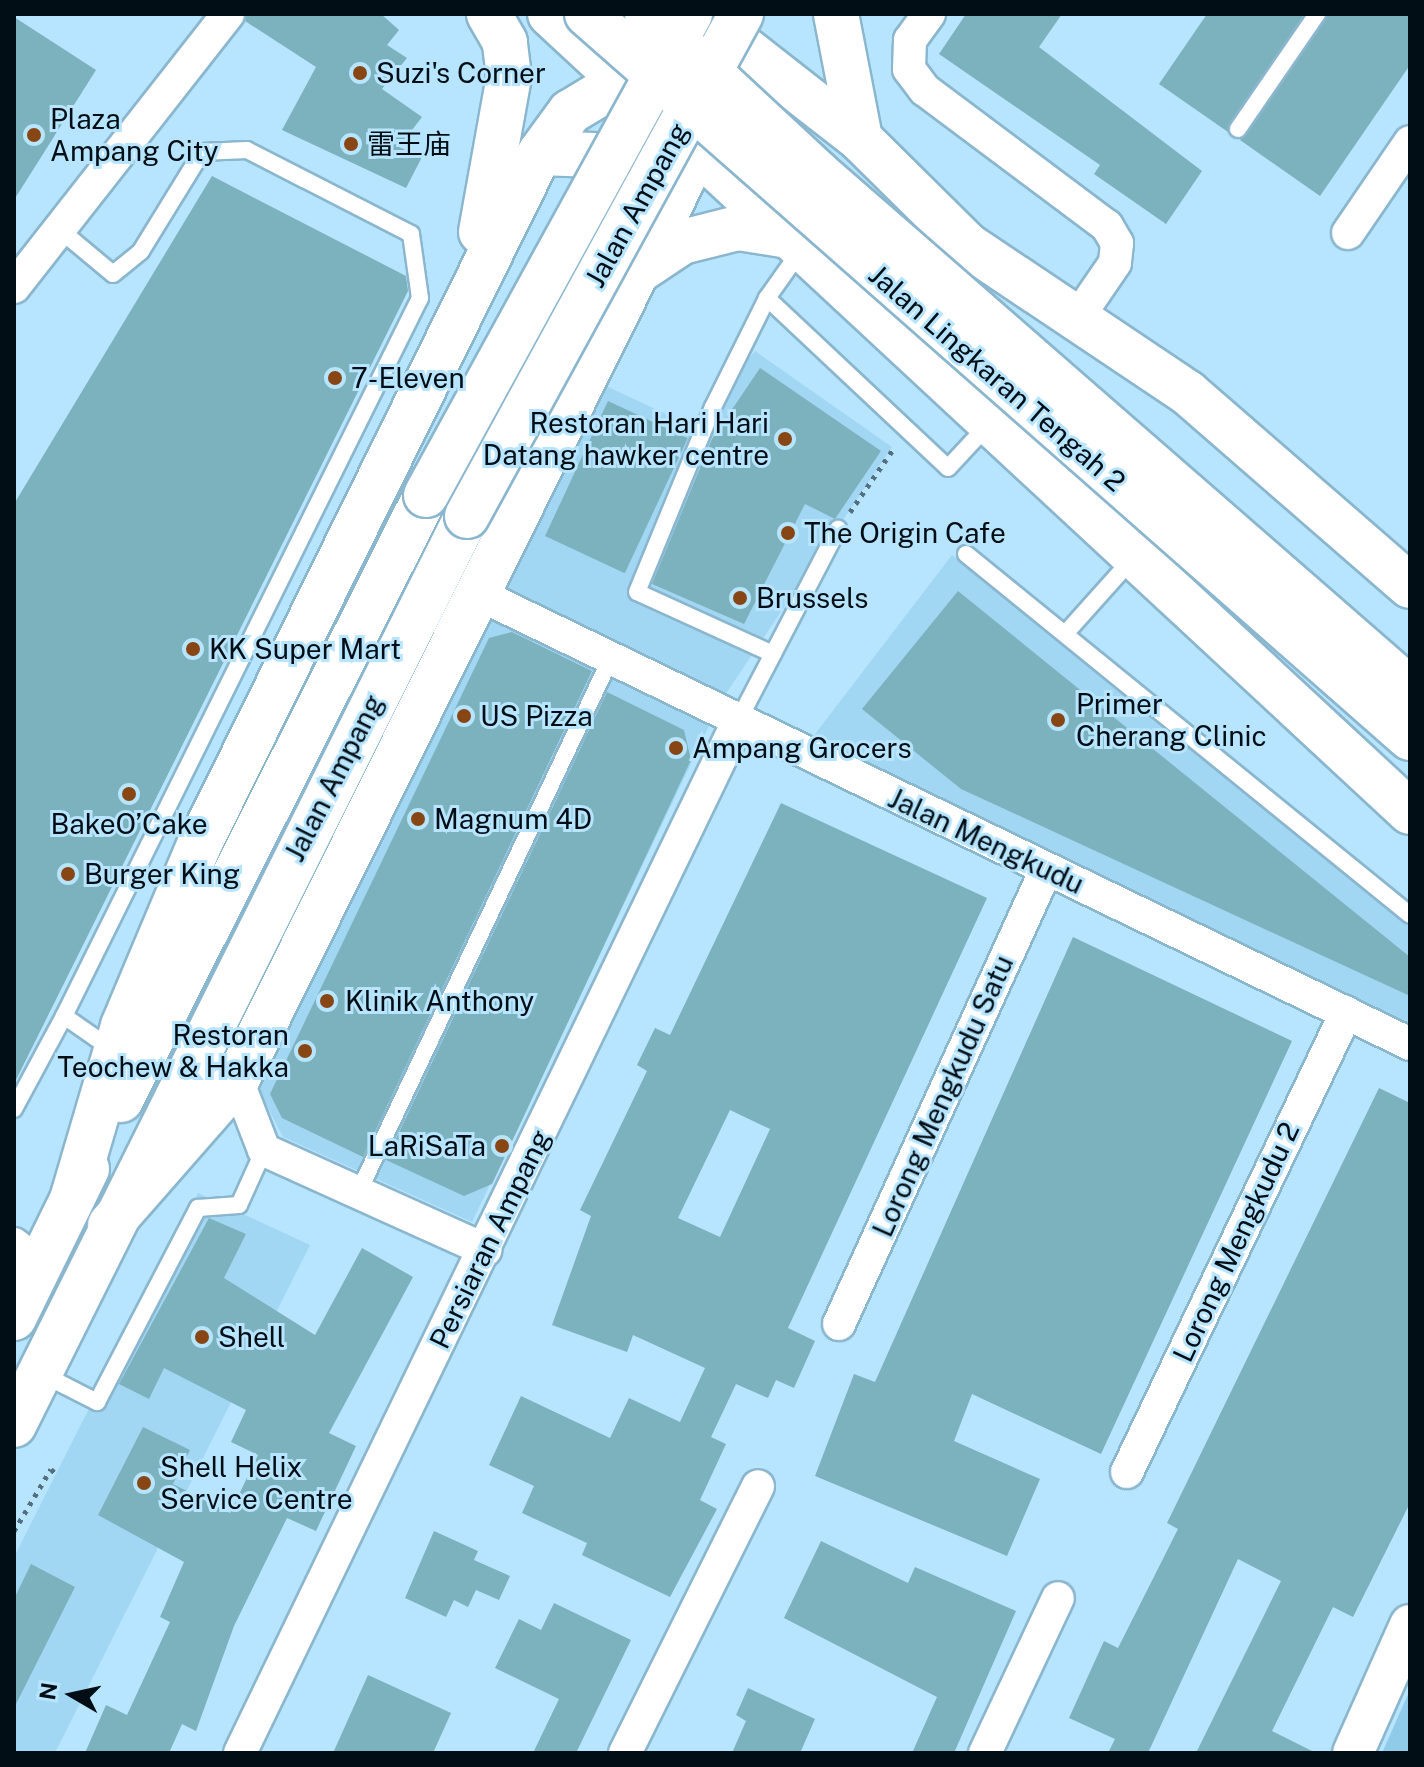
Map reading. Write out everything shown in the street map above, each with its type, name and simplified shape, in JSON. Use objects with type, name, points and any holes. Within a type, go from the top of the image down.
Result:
[{"type":"main road","points":[[467,297],[507,112],[505,42],[489,14]]},
{"type":"main road","name":"Jalan Lingkaran Tengah 2","points":[[647,14],[818,173],[1410,689]]},
{"type":"main road","points":[[836,14],[848,129]]},
{"type":"main road","points":[[571,22],[621,54],[699,33],[758,62],[848,129],[967,245],[1188,393],[1410,586]]},
{"type":"main road","points":[[571,22],[630,85],[1410,812]]},
{"type":"main road","name":"Jalan Lingkaran Tengah 2","points":[[571,22],[1410,738]]},
{"type":"main road","points":[[73,1196],[114,1051],[200,843],[540,153],[570,112],[630,85],[699,33]]},
{"type":"main road","points":[[110,1225],[237,1080],[683,179],[703,151],[699,33]]},
{"type":"main road","name":"Jalan Ampang","points":[[14,1318],[27,1254],[73,1196],[426,495],[699,33]]},
{"type":"main road","name":"Jalan Ampang","points":[[14,1425],[110,1225],[467,516],[699,33]]},
{"type":"main road","points":[[790,231],[761,176],[773,140],[792,122],[848,129]]},
{"type":"main road","points":[[540,153],[595,155],[623,168],[648,191],[661,224]]},
{"type":"main road","points":[[637,272],[682,242],[738,228],[790,231]]},
{"type":"street","points":[[14,287],[227,14]]},
{"type":"street","points":[[929,14],[910,40],[909,69],[925,90],[1107,226],[1117,243],[1115,263],[1078,317]]},
{"type":"street","points":[[1348,233],[1410,142]]},
{"type":"street","name":"Jalan Mengkudu","points":[[476,593],[737,724],[1410,1044]]},
{"type":"street","name":"Persiaran Ampang","points":[[240,1753],[737,724]]},
{"type":"street","name":"Lorong Mengkudu Satu","points":[[839,1324],[1046,869]]},
{"type":"street","name":"Lorong Mengkudu 2","points":[[1127,1472],[1346,1013]]},
{"type":"street","points":[[237,1080],[264,1150],[485,1250]]},
{"type":"street","points":[[625,1753],[758,1486]]},
{"type":"street","points":[[985,1753],[1058,1598]]},
{"type":"street","points":[[1353,1753],[1410,1625]]},
{"type":"lane","points":[[1238,129],[1317,14]]},
{"type":"lane","points":[[14,1109],[64,1016],[420,298],[411,234],[247,150],[202,152],[141,251],[113,274],[59,229]]},
{"type":"lane","points":[[773,654],[637,592],[767,298],[790,231]]},
{"type":"lane","points":[[767,298],[948,468],[992,421]]},
{"type":"lane","points":[[737,724],[838,529]]},
{"type":"lane","points":[[966,554],[1410,915]]},
{"type":"lane","points":[[1065,634],[1135,556]]},
{"type":"lane","points":[[358,1193],[610,660]]},
{"type":"lane","points":[[64,1016],[114,1051]]},
{"type":"lane","points":[[39,1372],[97,1402],[198,1208],[239,1205],[264,1150]]},
{"type":"path","points":[[838,529],[909,431]]},
{"type":"path","points":[[16,1532],[51,1469],[55,1473]]},
{"type":"shaded area","points":[[755,351],[892,447],[721,701],[472,1222],[283,1137],[254,1081],[604,385],[694,427]]},
{"type":"shaded area","points":[[952,555],[1410,925],[1410,1033],[812,738]]},
{"type":"shaded area","points":[[198,1193],[310,1245],[55,1753],[14,1753],[14,1557]]},
{"type":"shaded area","points":[[1410,1690],[1410,1753],[1382,1753]]},
{"type":"building","points":[[247,14],[381,14],[399,30],[387,45],[407,58],[382,89],[422,117],[399,147],[422,157],[406,188],[282,130],[316,67],[245,21]]},
{"type":"building","points":[[966,14],[1062,14],[1039,47],[1202,171],[1166,224],[1094,174],[1100,165],[939,54]]},
{"type":"building","points":[[1207,14],[1304,14],[1228,132],[1159,84]]},
{"type":"building","points":[[1328,14],[1410,14],[1410,65],[1320,196],[1240,140]]},
{"type":"building","name":"Plaza Ampang City","points":[[14,17],[96,70],[14,200]]},
{"type":"building","points":[[212,176],[406,276],[408,291],[14,1084],[14,504]]},
{"type":"building","points":[[760,368],[881,451],[835,519],[805,504],[744,624],[652,584],[712,439]]},
{"type":"building","points":[[608,401],[688,438],[625,573],[545,536]]},
{"type":"building","points":[[958,591],[1410,957],[1410,996],[961,789],[862,709]]},
{"type":"building","points":[[512,632],[592,671],[363,1157],[282,1118],[270,1094],[489,638]]},
{"type":"building","points":[[607,692],[684,730],[691,760],[492,1184],[464,1196],[386,1160]]},
{"type":"building","points":[[781,803],[987,898],[788,1328],[815,1341],[794,1388],[776,1380],[768,1398],[736,1384],[711,1437],[726,1444],[700,1500],[717,1509],[670,1597],[582,1555],[587,1543],[522,1513],[534,1486],[489,1465],[521,1396],[610,1438],[629,1398],[680,1422],[705,1368],[633,1335],[627,1352],[552,1325],[591,1216],[580,1210],[647,1071],[637,1065],[655,1028],[670,1035]],"holes":[[[730,1110],[770,1129],[720,1237],[678,1218]]]},
{"type":"building","points":[[1073,937],[1292,1041],[1101,1454],[972,1394],[954,1441],[1040,1479],[1007,1556],[815,1476],[854,1374],[875,1382]]},
{"type":"building","points":[[1379,1088],[1410,1103],[1410,1503],[1353,1617],[1333,1607],[1272,1731],[1316,1753],[1196,1753],[1281,1581],[1238,1559],[1148,1753],[1108,1753],[1115,1739],[1069,1718],[1104,1641],[1118,1648],[1178,1529],[1167,1523]]},
{"type":"building","points":[[209,1218],[246,1234],[224,1278],[315,1335],[362,1248],[413,1277],[329,1433],[356,1446],[316,1531],[287,1518],[234,1626],[196,1731],[182,1724],[169,1753],[85,1753],[106,1705],[127,1715],[170,1622],[160,1617],[184,1562],[98,1515],[143,1427],[190,1450],[173,1484],[230,1513],[258,1455],[231,1442],[246,1410],[164,1368],[149,1399],[119,1384]]},
{"type":"building","points":[[434,1531],[478,1551],[474,1560],[510,1576],[499,1600],[476,1590],[468,1607],[454,1600],[446,1617],[405,1598]]},
{"type":"building","points":[[821,1541],[908,1583],[915,1567],[1016,1611],[954,1753],[912,1753],[937,1697],[784,1618]]},
{"type":"building","points":[[31,1564],[75,1587],[14,1708],[14,1599]]},
{"type":"building","points":[[554,1603],[631,1640],[576,1753],[533,1753],[559,1699],[495,1668],[519,1619],[541,1630]]},
{"type":"building","points":[[368,1675],[451,1713],[433,1753],[333,1753]]},
{"type":"building","points":[[748,1688],[815,1719],[800,1753],[732,1753],[746,1721],[736,1715]]},
{"type":"place","name":"Suzi's Corner","points":[[360,73]]},
{"type":"place","name":"Plaza Ampang City","points":[[34,135]]},
{"type":"place","name":"雷王庙","points":[[351,144]]},
{"type":"place","name":"7-Eleven","points":[[335,378]]},
{"type":"place","name":"Restoran Hari Hari Datang hawker centre","points":[[785,439]]},
{"type":"place","name":"The Origin Cafe","points":[[788,533]]},
{"type":"place","name":"Brussels","points":[[740,598]]},
{"type":"place","name":"KK Super Mart","points":[[193,649]]},
{"type":"place","name":"US Pizza","points":[[464,716]]},
{"type":"place","name":"Primer Cherang Clinic","points":[[1058,720]]},
{"type":"place","name":"Ampang Grocers","points":[[676,748]]},
{"type":"place","name":"BakeO’Cake","points":[[129,794]]},
{"type":"place","name":"Magnum 4D","points":[[418,819]]},
{"type":"place","name":"Burger King","points":[[68,874]]},
{"type":"place","name":"Klinik Anthony","points":[[327,1001]]},
{"type":"place","name":"Restoran Teochew & Hakka","points":[[305,1051]]},
{"type":"place","name":"LaRiSaTa","points":[[502,1146]]},
{"type":"place","name":"Shell","points":[[202,1337]]},
{"type":"place","name":"Shell Helix Service Centre","points":[[144,1483]]}]
